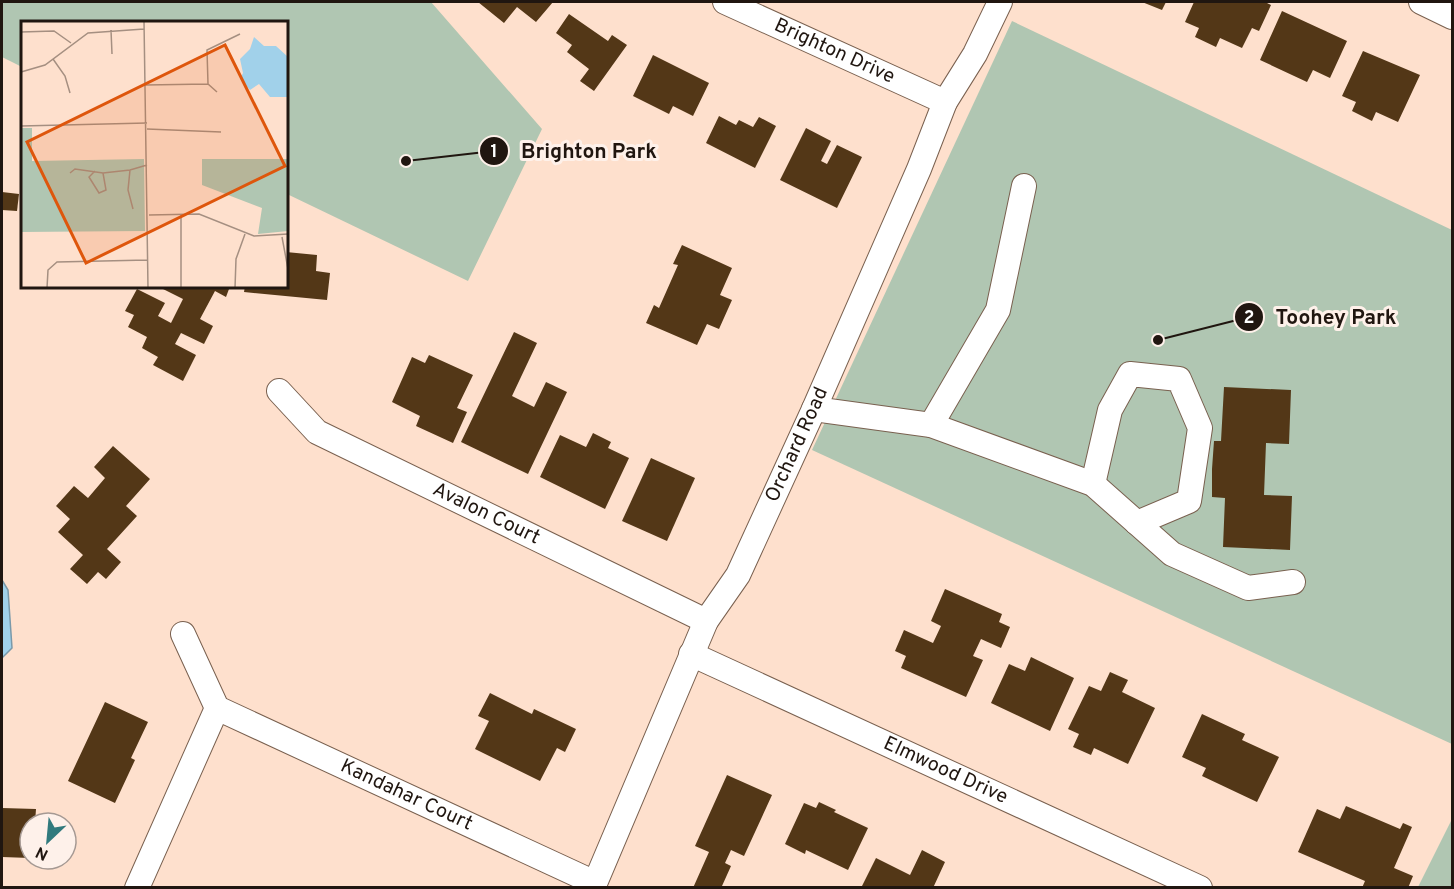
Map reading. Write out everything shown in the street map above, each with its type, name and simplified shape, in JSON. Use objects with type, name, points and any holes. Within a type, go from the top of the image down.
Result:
[{"type":"street","name":"Brighton Drive","points":[[725,2],[756,8],[945,102]]},
{"type":"street","name":"Orchard Road","points":[[594,885],[706,621],[738,575],[814,409],[919,169],[945,102],[975,54],[1000,2]]},
{"type":"street","points":[[1421,2],[1452,16]]},
{"type":"street","points":[[931,424],[998,310],[1024,186]]},
{"type":"street","points":[[1093,484],[1110,410],[1130,374],[1179,379],[1200,428],[1188,501],[1137,523]]},
{"type":"street","name":"Avalon Court","points":[[279,390],[317,432],[706,621]]},
{"type":"street","points":[[814,409],[931,424],[1093,484],[1172,555],[1248,588],[1293,582]]},
{"type":"street","points":[[137,888],[217,708],[183,634]]},
{"type":"street","name":"Elmwood Drive","points":[[691,654],[1200,888]]},
{"type":"street","name":"Kandahar Court","points":[[217,708],[594,885]]},
{"type":"green space","points":[[2,2],[431,2],[542,129],[468,281],[288,194],[288,21],[21,21],[21,66],[2,57]]},
{"type":"green space","points":[[1012,21],[1452,230],[1452,744],[812,450]]},
{"type":"green space","points":[[1452,819],[1452,887],[1418,887]]},
{"type":"water","points":[[2,580],[8,590],[12,648],[2,658]]},
{"type":"building","points":[[478,2],[553,2],[536,22],[517,7],[504,23]]},
{"type":"building","points":[[1142,2],[1166,2],[1162,10]]},
{"type":"building","points":[[1194,2],[1265,2],[1271,5],[1259,31],[1252,28],[1242,48],[1220,38],[1216,47],[1195,37],[1199,28],[1185,22]]},
{"type":"building","points":[[1282,11],[1347,41],[1330,78],[1313,70],[1307,82],[1260,60]]},
{"type":"building","points":[[569,14],[608,41],[612,35],[627,45],[594,91],[580,81],[589,69],[567,52],[572,45],[556,33]]},
{"type":"building","points":[[1363,51],[1420,75],[1398,122],[1376,112],[1372,121],[1352,111],[1356,102],[1342,96]]},
{"type":"building","points":[[653,55],[709,83],[693,116],[673,106],[669,114],[633,96]]},
{"type":"building","points":[[719,116],[736,125],[739,120],[753,127],[759,117],[776,126],[755,168],[706,143]]},
{"type":"building","points":[[806,128],[831,141],[821,161],[827,164],[837,145],[862,157],[837,208],[780,180]]},
{"type":"building","points":[[2,192],[19,194],[17,211],[2,210]]},
{"type":"building","points":[[682,245],[732,268],[720,295],[732,300],[719,329],[707,324],[697,345],[646,323],[654,305],[659,308],[678,265],[673,264]]},
{"type":"building","points":[[288,252],[317,255],[316,271],[330,273],[327,300],[244,292],[245,288],[288,288]]},
{"type":"building","points":[[137,289],[165,303],[158,316],[171,323],[183,299],[163,289],[229,289],[226,297],[215,291],[200,319],[213,326],[204,344],[181,333],[175,344],[196,355],[183,381],[153,365],[158,357],[142,348],[147,337],[128,327],[134,315],[125,311]]},
{"type":"building","points":[[514,332],[537,343],[512,396],[534,407],[546,382],[567,392],[528,474],[461,442]]},
{"type":"building","points":[[429,355],[473,375],[457,408],[467,412],[453,443],[416,426],[420,416],[392,402],[412,357],[425,363]]},
{"type":"building","points":[[1224,387],[1291,390],[1289,444],[1266,443],[1264,495],[1292,496],[1290,550],[1223,547],[1225,498],[1212,497],[1212,469],[1214,441],[1221,441]]},
{"type":"building","points":[[593,433],[611,442],[608,448],[629,458],[605,509],[540,477],[560,435],[586,447]]},
{"type":"building","points":[[113,446],[150,479],[126,506],[137,516],[107,549],[121,562],[106,579],[98,572],[87,584],[70,569],[83,555],[58,532],[70,519],[56,506],[74,486],[88,498],[105,478],[94,467]]},
{"type":"building","points":[[651,458],[695,478],[667,541],[622,521]]},
{"type":"building","points":[[945,589],[1002,614],[999,622],[1010,627],[1001,648],[981,639],[973,656],[983,660],[966,697],[901,668],[906,656],[895,651],[904,630],[933,643],[941,626],[931,621]]},
{"type":"building","points":[[1031,657],[1074,678],[1050,731],[991,703],[1009,664],[1025,671]]},
{"type":"building","points":[[1110,672],[1128,680],[1122,692],[1155,708],[1128,764],[1094,748],[1091,755],[1073,747],[1079,734],[1068,729],[1089,686],[1101,691]]},
{"type":"building","points":[[490,693],[532,714],[534,709],[576,729],[565,752],[557,748],[540,781],[475,749],[489,721],[478,716]]},
{"type":"building","points":[[105,702],[148,722],[131,758],[135,760],[115,803],[68,781]]},
{"type":"building","points":[[1202,714],[1245,734],[1242,740],[1279,757],[1257,802],[1202,776],[1206,768],[1182,757]]},
{"type":"building","points":[[727,775],[772,795],[744,856],[731,850],[725,863],[731,866],[722,886],[726,888],[693,888],[709,852],[695,846]]},
{"type":"building","points":[[819,802],[836,810],[834,812],[868,828],[848,870],[806,850],[805,854],[785,844],[804,803],[816,808]]},
{"type":"building","points":[[1346,806],[1400,829],[1403,823],[1412,827],[1394,868],[1413,876],[1408,888],[1362,888],[1365,881],[1298,852],[1317,809],[1340,819]]},
{"type":"building","points":[[2,808],[36,809],[36,811],[18,811],[18,858],[2,857]]},
{"type":"building","points":[[922,850],[945,862],[933,888],[861,888],[876,858],[910,875]]},
{"type":"place","name":"Brighton Park","points":[[406,161]]},
{"type":"place","name":"Toohey Park","points":[[1158,340]]}]
